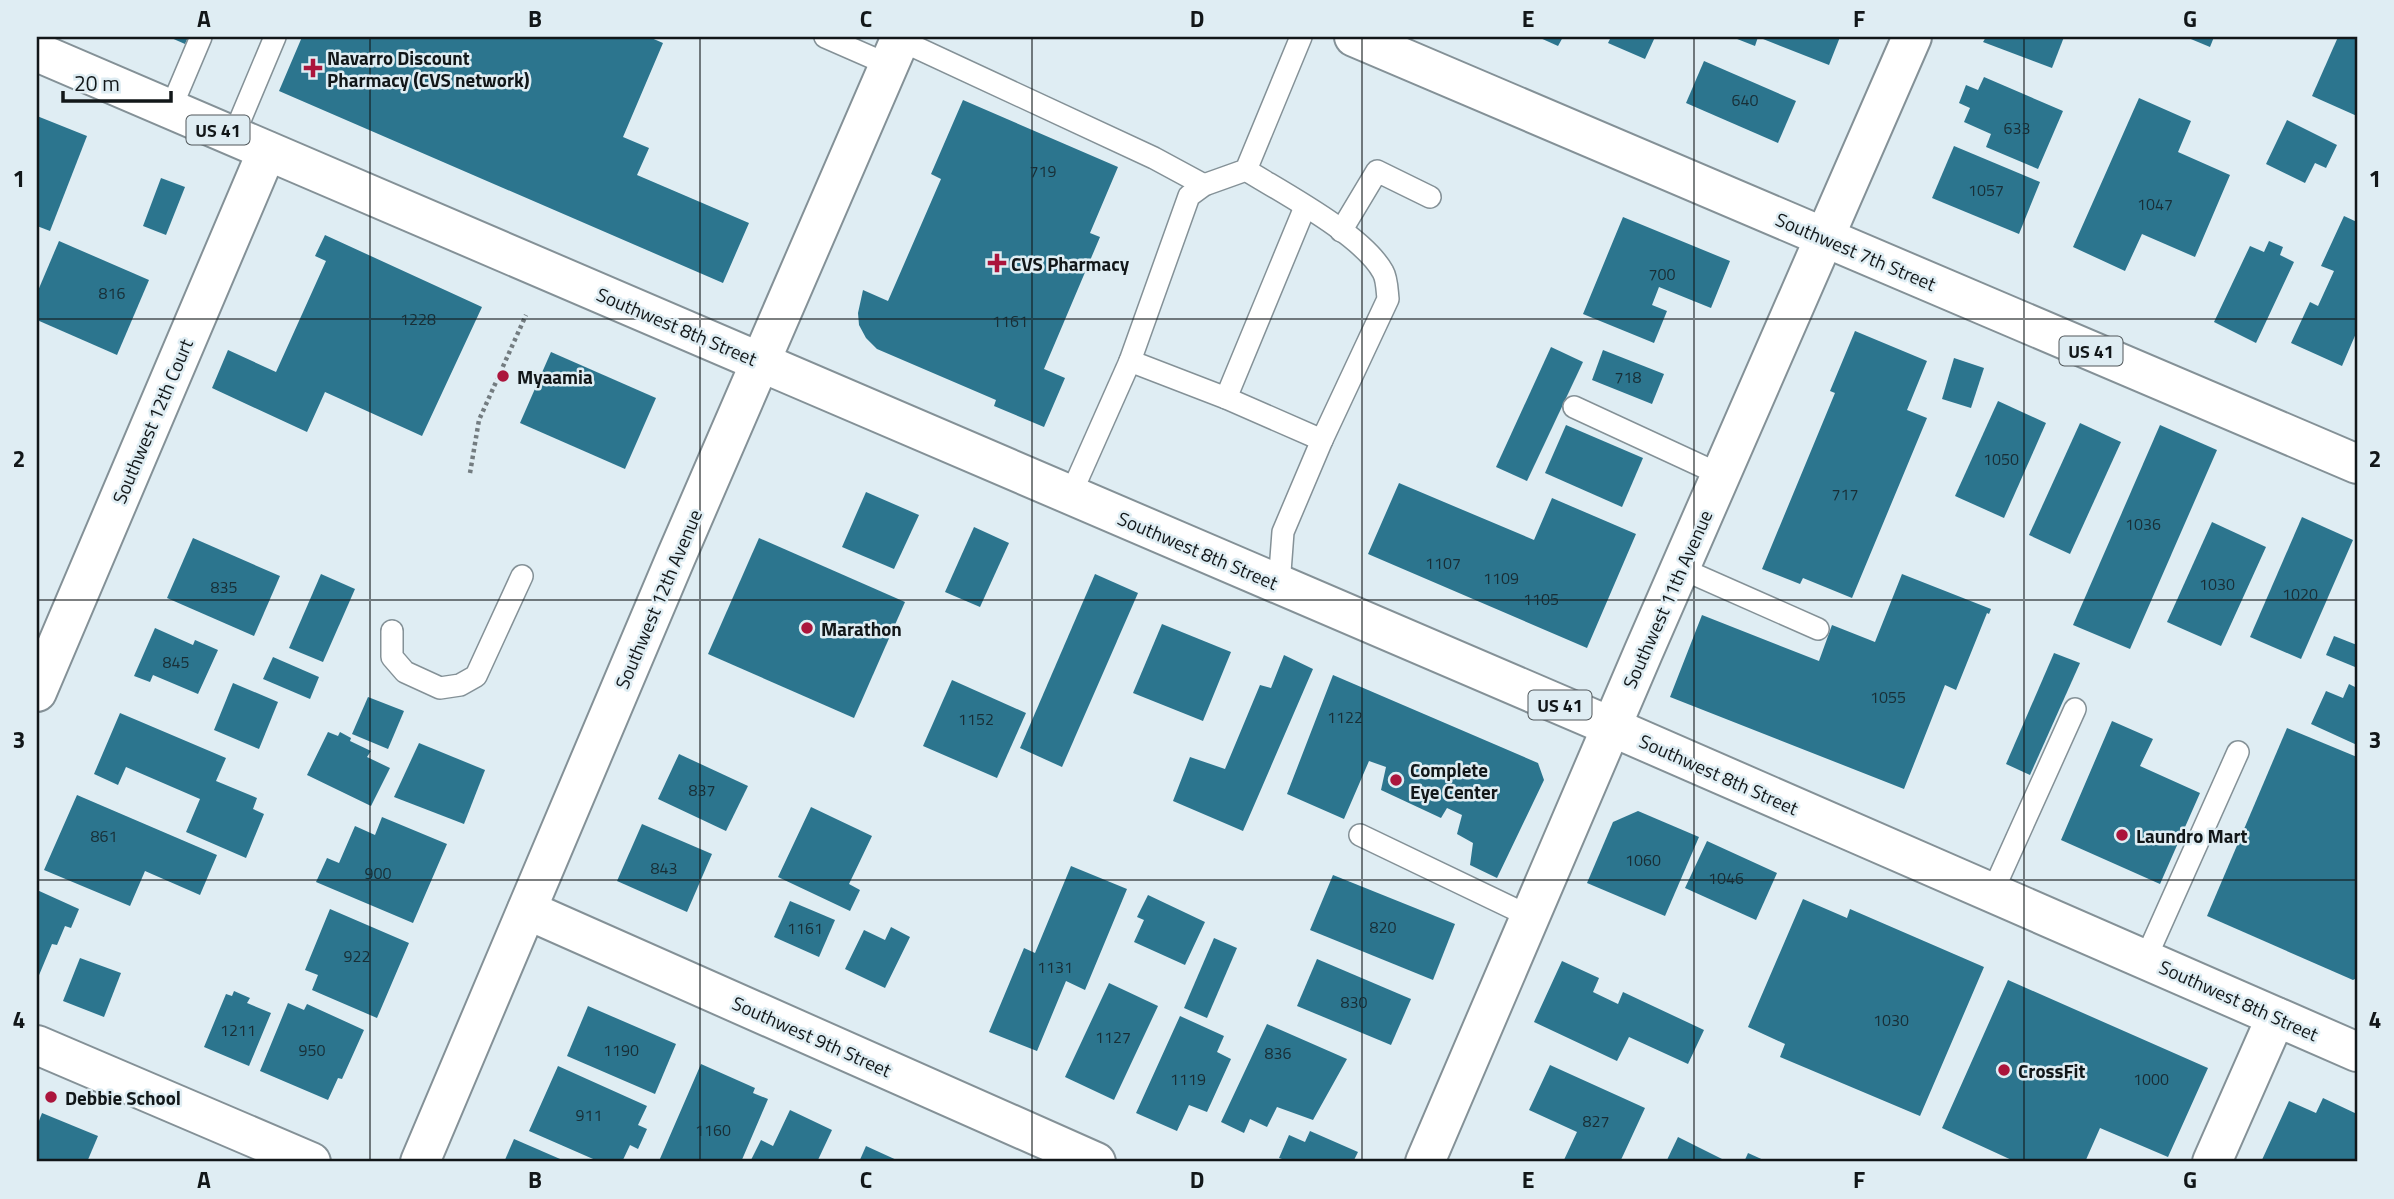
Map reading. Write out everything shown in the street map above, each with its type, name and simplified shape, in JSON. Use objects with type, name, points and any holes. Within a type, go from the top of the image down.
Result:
[{"type":"main road","name":"Southwest 7th Street","points":[[1354,37],[2357,464]]},
{"type":"main road","name":"Southwest 11th Avenue","points":[[1425,1162],[1912,37]]},
{"type":"main road","name":"Southwest 12th Avenue","points":[[420,1162],[897,47]]},
{"type":"main road","name":"Southwest 8th Street","points":[[37,52],[1612,727],[2357,1052]]},
{"type":"main road","name":"Southwest 12th Court","points":[[37,692],[250,144]]},
{"type":"main road","name":"Southwest 9th Street","points":[[527,910],[1096,1162]]},
{"type":"main road","points":[[2212,1162],[2276,1017]]},
{"type":"main road","points":[[37,1045],[311,1162]]},
{"type":"lane","points":[[171,108],[201,37]]},
{"type":"lane","points":[[250,144],[275,37]]},
{"type":"lane","points":[[825,37],[897,47],[1154,158],[1204,185]]},
{"type":"lane","points":[[1070,496],[1130,361],[1189,196],[1204,185],[1246,170],[1301,37]]},
{"type":"lane","points":[[1246,170],[1368,251],[1385,275],[1388,299],[1298,492],[1283,532],[1279,585]]},
{"type":"lane","points":[[1341,231],[1377,171],[1430,197]]},
{"type":"lane","points":[[1226,398],[1305,207]]},
{"type":"lane","points":[[1130,361],[1226,398],[1322,440]]},
{"type":"lane","points":[[1574,407],[1721,475]]},
{"type":"lane","points":[[1680,568],[1818,629]]},
{"type":"lane","points":[[392,631],[392,657],[405,672],[440,688],[460,685],[476,676],[522,576]]},
{"type":"lane","points":[[1992,893],[2075,709]]},
{"type":"lane","points":[[2145,960],[2238,752]]},
{"type":"lane","points":[[1360,835],[1531,917]]},
{"type":"path","points":[[470,473],[479,420],[526,315]]},
{"type":"building","points":[[169,37],[188,37],[185,44]]},
{"type":"building","points":[[302,37],[649,37],[663,43],[623,137],[649,148],[637,175],[749,223],[723,283],[279,91]]},
{"type":"building","points":[[1538,37],[1563,37],[1558,46]]},
{"type":"building","points":[[1611,37],[1655,37],[1645,59],[1608,43]]},
{"type":"building","points":[[1732,37],[1758,37],[1755,46]]},
{"type":"building","points":[[1758,37],[1840,37],[1829,65]]},
{"type":"building","points":[[1986,37],[2064,37],[2052,68],[1983,42]]},
{"type":"building","points":[[2186,37],[2214,37],[2210,47]]},
{"type":"building","points":[[2338,37],[2357,37],[2357,116],[2312,96]]},
{"type":"building","points":[[1704,61],[1796,101],[1778,143],[1686,103]]},
{"type":"building","points":[[1984,77],[2063,111],[2038,169],[1986,147],[1991,134],[1964,122],[1970,108],[1959,103],[1966,85],[1978,90]]},
{"type":"building","points":[[2139,98],[2191,121],[2178,152],[2230,175],[2195,257],[2142,234],[2125,271],[2073,247]]},
{"type":"building","name":"CVS Pharmacy","points":[[963,100],[1118,167],[1090,233],[1100,237],[1044,369],[1065,378],[1044,427],[994,406],[996,400],[877,349],[866,338],[859,325],[858,313],[863,290],[888,301],[941,179],[931,174]]},
{"type":"building","points":[[37,116],[87,136],[50,231],[37,226]]},
{"type":"building","points":[[2287,120],[2337,145],[2326,168],[2315,163],[2305,183],[2266,164]]},
{"type":"building","points":[[1954,146],[2040,182],[2019,234],[1932,198]]},
{"type":"building","points":[[161,178],[185,187],[166,235],[143,226]]},
{"type":"building","points":[[2344,216],[2357,222],[2357,331],[2342,366],[2291,343],[2310,302],[2318,306],[2334,271],[2321,266]]},
{"type":"building","points":[[1623,217],[1730,261],[1711,308],[1659,287],[1652,305],[1667,311],[1654,343],[1583,314]]},
{"type":"building","points":[[325,235],[482,307],[422,436],[325,392],[307,432],[212,388],[228,350],[276,372],[326,261],[315,256]]},
{"type":"building","points":[[59,241],[149,280],[117,355],[37,320],[37,293]]},
{"type":"building","points":[[2269,241],[2283,247],[2280,255],[2294,262],[2256,343],[2214,322],[2250,246],[2264,252]]},
{"type":"building","points":[[1855,331],[1927,361],[1907,410],[1927,418],[1852,598],[1803,578],[1800,584],[1762,569],[1835,393],[1830,391]]},
{"type":"building","points":[[1551,347],[1583,362],[1527,481],[1496,467]]},
{"type":"building","points":[[1603,350],[1664,374],[1652,404],[1592,380]]},
{"type":"building","points":[[551,352],[656,398],[625,469],[520,423]]},
{"type":"building","points":[[1954,358],[1984,368],[1971,408],[1942,399]]},
{"type":"building","points":[[1998,401],[2046,423],[2004,518],[1955,496]]},
{"type":"building","points":[[2080,423],[2121,442],[2070,554],[2029,535]]},
{"type":"building","points":[[1566,425],[1643,458],[1622,507],[1545,473]]},
{"type":"building","points":[[2160,425],[2217,450],[2130,649],[2073,625]]},
{"type":"building","points":[[1399,483],[1534,540],[1552,498],[1636,534],[1587,648],[1368,554]]},
{"type":"building","points":[[866,492],[919,515],[894,569],[842,547]]},
{"type":"building","points":[[2302,517],[2353,540],[2301,659],[2250,637]]},
{"type":"building","points":[[2212,522],[2266,547],[2221,646],[2167,622]]},
{"type":"building","points":[[974,527],[1009,543],[980,607],[945,592]]},
{"type":"building","points":[[193,538],[280,576],[254,636],[167,598]]},
{"type":"building","name":"Marathon","points":[[759,538],[905,602],[854,718],[708,654]]},
{"type":"building","points":[[321,574],[355,589],[323,662],[289,648]]},
{"type":"building","points":[[1095,574],[1138,593],[1062,767],[1020,748]]},
{"type":"building","points":[[1902,574],[1991,609],[1956,690],[1945,685],[1904,789],[1670,697],[1702,615],[1819,661],[1832,625],[1875,642]]},
{"type":"building","points":[[1162,624],[1231,652],[1203,721],[1133,693]]},
{"type":"building","points":[[155,628],[193,645],[195,640],[218,650],[198,694],[153,675],[150,682],[134,676]]},
{"type":"building","points":[[2334,636],[2357,645],[2355,667],[2326,655]]},
{"type":"building","points":[[2054,653],[2080,663],[2030,775],[2006,764]]},
{"type":"building","points":[[1284,655],[1313,669],[1243,831],[1173,801],[1190,757],[1225,769],[1260,685],[1271,688]]},
{"type":"building","points":[[273,657],[319,677],[310,699],[263,679]]},
{"type":"building","points":[[1333,675],[1538,763],[1544,780],[1497,878],[1470,865],[1473,843],[1457,834],[1462,815],[1447,808],[1441,818],[1381,790],[1386,767],[1369,761],[1344,819],[1287,794]]},
{"type":"building","points":[[952,680],[1026,713],[997,778],[923,746]]},
{"type":"building","points":[[233,683],[278,702],[259,749],[214,730]]},
{"type":"building","points":[[2349,684],[2357,688],[2357,745],[2311,724],[2326,691],[2343,698]]},
{"type":"building","points":[[368,697],[404,711],[388,749],[352,734]]},
{"type":"building","points":[[120,713],[226,758],[216,781],[257,798],[253,809],[264,814],[246,858],[186,832],[200,799],[126,767],[118,785],[94,774]]},
{"type":"building","points":[[2112,721],[2153,739],[2140,766],[2200,793],[2160,884],[2061,840]]},
{"type":"building","points":[[2287,728],[2357,757],[2357,978],[2353,980],[2207,916]]},
{"type":"building","points":[[328,732],[338,736],[340,732],[351,738],[350,741],[371,751],[367,757],[390,768],[371,806],[307,775]]},
{"type":"building","points":[[419,743],[485,770],[464,824],[394,797]]},
{"type":"building","points":[[679,754],[748,786],[726,831],[658,799]]},
{"type":"building","points":[[77,795],[217,855],[200,895],[145,871],[130,906],[44,870]]},
{"type":"building","points":[[811,807],[872,836],[849,884],[860,890],[850,911],[778,877]]},
{"type":"building","points":[[1638,811],[1699,837],[1665,916],[1587,883],[1613,822]]},
{"type":"building","points":[[382,817],[447,844],[413,923],[316,882],[327,858],[339,863],[355,826],[375,835]]},
{"type":"building","points":[[642,824],[712,854],[687,912],[617,881]]},
{"type":"building","points":[[1707,841],[1777,873],[1756,920],[1685,888]]},
{"type":"building","points":[[1071,866],[1127,889],[1085,990],[1066,981],[1037,1051],[989,1032],[1024,948],[1035,953]]},
{"type":"building","points":[[1333,875],[1455,924],[1433,980],[1310,930]]},
{"type":"building","points":[[37,890],[79,909],[71,928],[65,926],[57,945],[52,944],[37,980]]},
{"type":"building","points":[[1148,895],[1205,922],[1185,965],[1134,942],[1144,920],[1137,917]]},
{"type":"building","points":[[1803,899],[1847,918],[1850,909],[1984,967],[1920,1116],[1780,1057],[1785,1044],[1748,1027]]},
{"type":"building","points":[[790,901],[835,920],[819,957],[774,937]]},
{"type":"building","points":[[330,909],[409,943],[377,1018],[312,990],[318,975],[305,970]]},
{"type":"building","points":[[891,927],[910,937],[885,988],[845,969],[864,930],[885,940]]},
{"type":"building","points":[[1214,938],[1237,948],[1207,1018],[1184,1008]]},
{"type":"building","points":[[80,958],[121,973],[104,1017],[63,1001]]},
{"type":"building","points":[[1317,959],[1411,999],[1391,1045],[1297,1006]]},
{"type":"building","points":[[1562,961],[1599,978],[1593,992],[1618,1004],[1623,992],[1704,1030],[1688,1064],[1629,1037],[1617,1061],[1534,1022]]},
{"type":"building","points":[[2008,980],[2208,1068],[2168,1157],[2100,1128],[2085,1162],[2016,1162],[1942,1128]]},
{"type":"building","points":[[1109,983],[1158,1006],[1114,1100],[1065,1077]]},
{"type":"building","points":[[234,991],[250,998],[247,1003],[271,1013],[249,1066],[204,1047],[226,994],[232,996]]},
{"type":"building","points":[[288,1003],[304,1010],[307,1004],[364,1030],[342,1079],[338,1078],[328,1100],[260,1071]]},
{"type":"building","points":[[588,1006],[676,1044],[655,1094],[567,1056]]},
{"type":"building","points":[[1180,1016],[1224,1036],[1217,1052],[1231,1059],[1207,1112],[1189,1105],[1177,1131],[1136,1113]]},
{"type":"building","points":[[1267,1024],[1347,1059],[1313,1120],[1277,1107],[1267,1127],[1250,1119],[1244,1133],[1221,1122]]},
{"type":"building","points":[[701,1064],[755,1088],[753,1093],[768,1099],[741,1162],[659,1161]]},
{"type":"building","points":[[1550,1065],[1645,1108],[1620,1162],[1563,1162],[1577,1132],[1529,1110]]},
{"type":"building","points":[[558,1066],[647,1106],[638,1125],[647,1129],[638,1149],[630,1145],[622,1162],[600,1162],[529,1131]]},
{"type":"building","points":[[2323,1098],[2357,1114],[2357,1162],[2261,1162],[2289,1101],[2316,1113]]},
{"type":"building","points":[[790,1110],[832,1130],[817,1162],[750,1162],[761,1140],[773,1146]]},
{"type":"building","points":[[42,1113],[98,1136],[87,1162],[37,1162],[37,1126]]},
{"type":"building","points":[[1310,1131],[1358,1152],[1353,1162],[1291,1162],[1279,1158],[1289,1135],[1305,1142]]},
{"type":"building","points":[[1678,1137],[1728,1162],[1666,1162]]},
{"type":"building","points":[[514,1139],[567,1162],[504,1162]]},
{"type":"building","points":[[866,1146],[901,1162],[859,1162]]},
{"type":"building","points":[[1748,1153],[1768,1162],[1744,1162]]},
{"type":"place","name":"Navarro Discount Pharmacy (CVS network)","points":[[313,68]]},
{"type":"place","name":"CVS Pharmacy","points":[[997,263]]},
{"type":"place","name":"Myaamia","points":[[503,376]]},
{"type":"place","name":"Marathon","points":[[807,628]]},
{"type":"place","name":"Complete Eye Center","points":[[1396,780]]},
{"type":"place","name":"Laundro Mart","points":[[2122,835]]},
{"type":"place","name":"CrossFit","points":[[2004,1070]]},
{"type":"place","name":"Debbie School","points":[[51,1097]]}]
